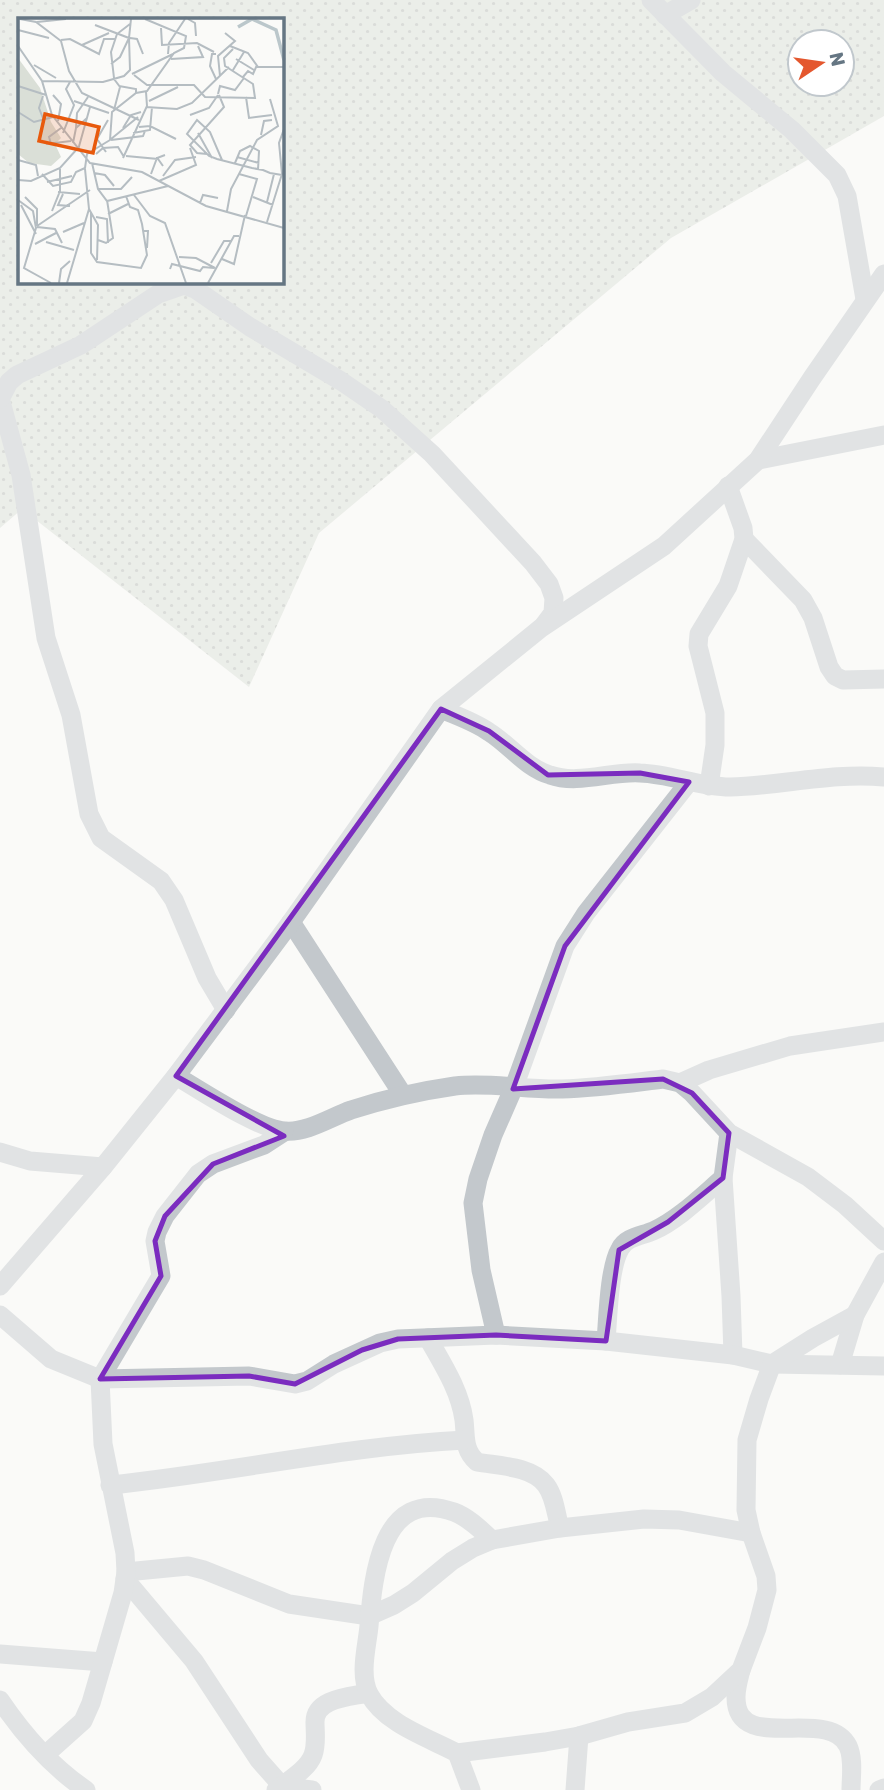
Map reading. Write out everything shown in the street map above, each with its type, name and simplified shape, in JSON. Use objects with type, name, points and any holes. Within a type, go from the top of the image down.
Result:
[{"type":"street","points":[[650,0],[723,73],[792,130],[837,175],[847,196],[865,299]]},
{"type":"street","points":[[665,15],[691,0]]},
{"type":"street","points":[[3,1278],[103,1167],[176,1076],[291,922],[441,709],[541,628],[664,546],[758,460],[884,274]]},
{"type":"street","points":[[226,1010],[207,978],[173,900],[161,881],[101,838],[89,814],[72,715],[46,638],[22,475],[0,398],[9,382],[81,345],[158,294],[184,285],[195,289],[250,327],[341,381],[382,409],[432,454],[549,584],[554,598],[554,613],[541,628]]},
{"type":"street","points":[[758,460],[884,435]]},
{"type":"street","points":[[709,786],[715,745],[715,713],[698,646],[699,635],[728,586],[744,539],[743,528],[728,486]]},
{"type":"street","points":[[744,539],[803,600],[813,618],[829,667],[835,676],[843,680],[884,679]]},
{"type":"street","points":[[441,709],[489,731],[529,764],[548,775],[563,778],[640,773],[709,786],[767,785],[840,776],[884,777]]},
{"type":"street","points":[[496,1335],[481,1270],[473,1203],[493,1135],[514,1087],[565,946],[586,913],[689,782]]},
{"type":"street","points":[[291,922],[403,1095]]},
{"type":"street","points":[[680,1083],[709,1070],[790,1046],[884,1032]]},
{"type":"street","points":[[176,1076],[258,1122],[284,1132]]},
{"type":"street","points":[[45,1755],[83,1721],[103,1662],[125,1575],[125,1553],[103,1444],[100,1379],[161,1276],[155,1241],[165,1216],[198,1174],[213,1164],[264,1145],[284,1132],[300,1130],[349,1111],[403,1095],[487,1084],[563,1089],[663,1079],[680,1083],[729,1133],[808,1177],[845,1205],[884,1241]]},
{"type":"street","points":[[729,1133],[723,1178],[733,1355]]},
{"type":"street","points":[[0,1152],[30,1161],[103,1167]]},
{"type":"street","points":[[606,1341],[611,1287],[618,1250],[624,1242],[654,1231],[668,1222],[723,1178]]},
{"type":"street","points":[[840,1364],[855,1315],[884,1262]]},
{"type":"street","points":[[0,1315],[51,1359],[100,1379],[249,1376],[295,1384],[307,1381],[334,1364],[380,1343],[398,1339],[496,1335],[606,1341],[733,1355],[772,1364],[884,1366]]},
{"type":"street","points":[[851,1790],[850,1754],[840,1735],[830,1730],[762,1727],[740,1716],[736,1696],[741,1670],[757,1628],[767,1590],[746,1510],[747,1440],[772,1364],[855,1315]]},
{"type":"street","points":[[428,1338],[460,1403],[469,1455],[477,1462],[536,1476],[546,1485],[553,1500],[560,1528]]},
{"type":"street","points":[[110,1485],[181,1478],[418,1442],[465,1440]]},
{"type":"street","points":[[492,1540],[454,1512],[422,1508],[404,1514],[390,1530],[381,1550],[373,1584],[364,1664],[368,1693],[390,1717],[457,1753],[579,1736],[628,1722],[685,1713],[712,1697],[741,1670]]},
{"type":"street","points":[[125,1575],[188,1566],[289,1604],[369,1616],[394,1605],[452,1561],[492,1540],[560,1528],[644,1519],[679,1520],[751,1533]]},
{"type":"street","points":[[125,1575],[194,1661],[279,1788]]},
{"type":"street","points":[[0,1654],[103,1662]]},
{"type":"street","points":[[279,1788],[309,1763],[314,1753],[315,1713],[320,1707],[368,1693]]},
{"type":"street","points":[[0,1700],[12,1718],[45,1755],[69,1779],[86,1790]]},
{"type":"street","points":[[575,1790],[579,1736]]},
{"type":"street","points":[[457,1753],[471,1790]]},
{"type":"street","points":[[279,1788],[312,1790]]},
{"type":"street","points":[[879,1790],[884,1788]]},
{"type":"highlighted area","points":[[441,709],[489,731],[548,775],[640,773],[689,782],[565,946],[513,1089],[663,1079],[692,1093],[729,1133],[723,1178],[668,1222],[619,1250],[606,1341],[496,1335],[398,1339],[362,1350],[295,1384],[249,1376],[100,1379],[161,1276],[155,1241],[165,1216],[213,1164],[284,1136],[176,1076]]},
{"type":"shaded area","points":[[0,0],[884,0],[884,116],[671,238],[319,533],[249,687],[22,509],[0,528]]}]
